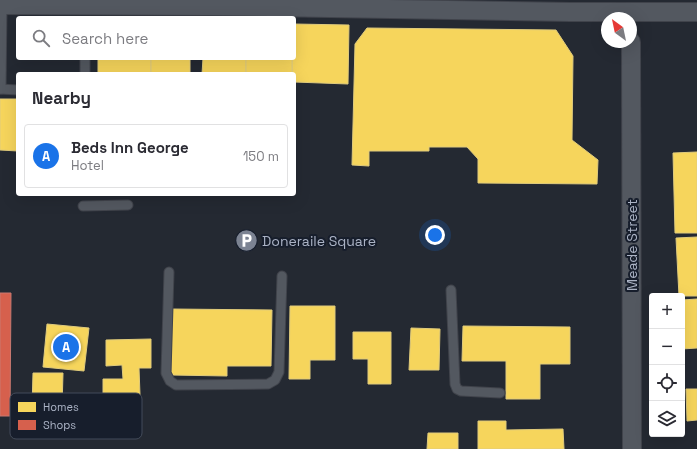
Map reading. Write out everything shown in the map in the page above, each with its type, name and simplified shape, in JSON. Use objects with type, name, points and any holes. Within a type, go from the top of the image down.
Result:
[{"type":"street","points":[[1,4],[85,12],[165,3],[471,5],[570,12],[631,10],[697,12]]},
{"type":"street","name":"Meade Street","points":[[631,48],[632,449]]},
{"type":"lane","points":[[1,4],[1,89],[16,90]]},
{"type":"lane","points":[[85,60],[85,72]]},
{"type":"lane","points":[[83,206],[128,205]]},
{"type":"lane","points":[[169,272],[166,373],[170,381],[176,386],[268,384],[275,380],[279,372],[282,276]]},
{"type":"lane","points":[[451,290],[455,384],[457,389],[461,391],[500,393]]},
{"type":"building: Homes","points":[[296,24],[349,25],[348,84],[296,82],[296,72],[292,72],[292,60],[296,60]]},
{"type":"building: Homes","points":[[367,28],[556,30],[573,56],[572,140],[598,160],[597,184],[478,183],[478,159],[467,147],[429,147],[429,151],[369,151],[369,166],[352,165],[355,44]]},
{"type":"building: Homes","points":[[98,60],[151,60],[151,72],[98,72]]},
{"type":"building: Homes","points":[[151,60],[190,60],[190,72],[151,72]]},
{"type":"building: Homes","points":[[203,60],[246,60],[246,72],[202,72]]},
{"type":"building: Homes","points":[[246,60],[292,60],[292,72],[246,72]]},
{"type":"building: Homes","points":[[0,99],[16,99],[16,151],[0,150]]},
{"type":"building: Homes","points":[[697,152],[697,233],[675,233],[673,153]]},
{"type":"building: Homes","points":[[697,237],[697,296],[685,296],[685,293],[679,293],[676,238]]},
{"type":"building: Homes","points":[[697,299],[697,348],[685,349],[685,300]]},
{"type":"building: Homes","points":[[290,306],[335,306],[335,360],[310,360],[310,379],[289,379]]},
{"type":"building: Homes","points":[[172,309],[272,310],[271,366],[227,366],[227,376],[171,375]]},
{"type":"building: Homes","points":[[47,324],[89,328],[84,371],[43,367]]},
{"type":"building: Homes","points":[[463,326],[570,327],[570,364],[540,364],[540,399],[506,399],[506,361],[462,361]]},
{"type":"building: Homes","points":[[411,328],[440,329],[439,370],[409,370]]},
{"type":"building: Homes","points":[[353,332],[391,332],[391,384],[368,384],[368,359],[353,359]]},
{"type":"building: Homes","points":[[151,339],[151,368],[139,368],[140,393],[103,393],[103,379],[123,379],[122,365],[106,366],[106,340]]},
{"type":"building: Homes","points":[[33,373],[63,373],[62,393],[32,393]]},
{"type":"building: Homes","points":[[686,389],[697,389],[697,420],[687,421]]},
{"type":"building: Homes","points":[[478,421],[506,421],[506,430],[563,429],[564,449],[478,449]]},
{"type":"building: Homes","points":[[428,433],[458,433],[458,449],[427,449]]},
{"type":"building: Shops","points":[[0,293],[11,293],[10,416],[0,416]]},
{"type":"place","name":"Doneraile Square","points":[[247,241]]},
{"type":"place","name":"Beds Inn George","points":[[66,347]]}]
